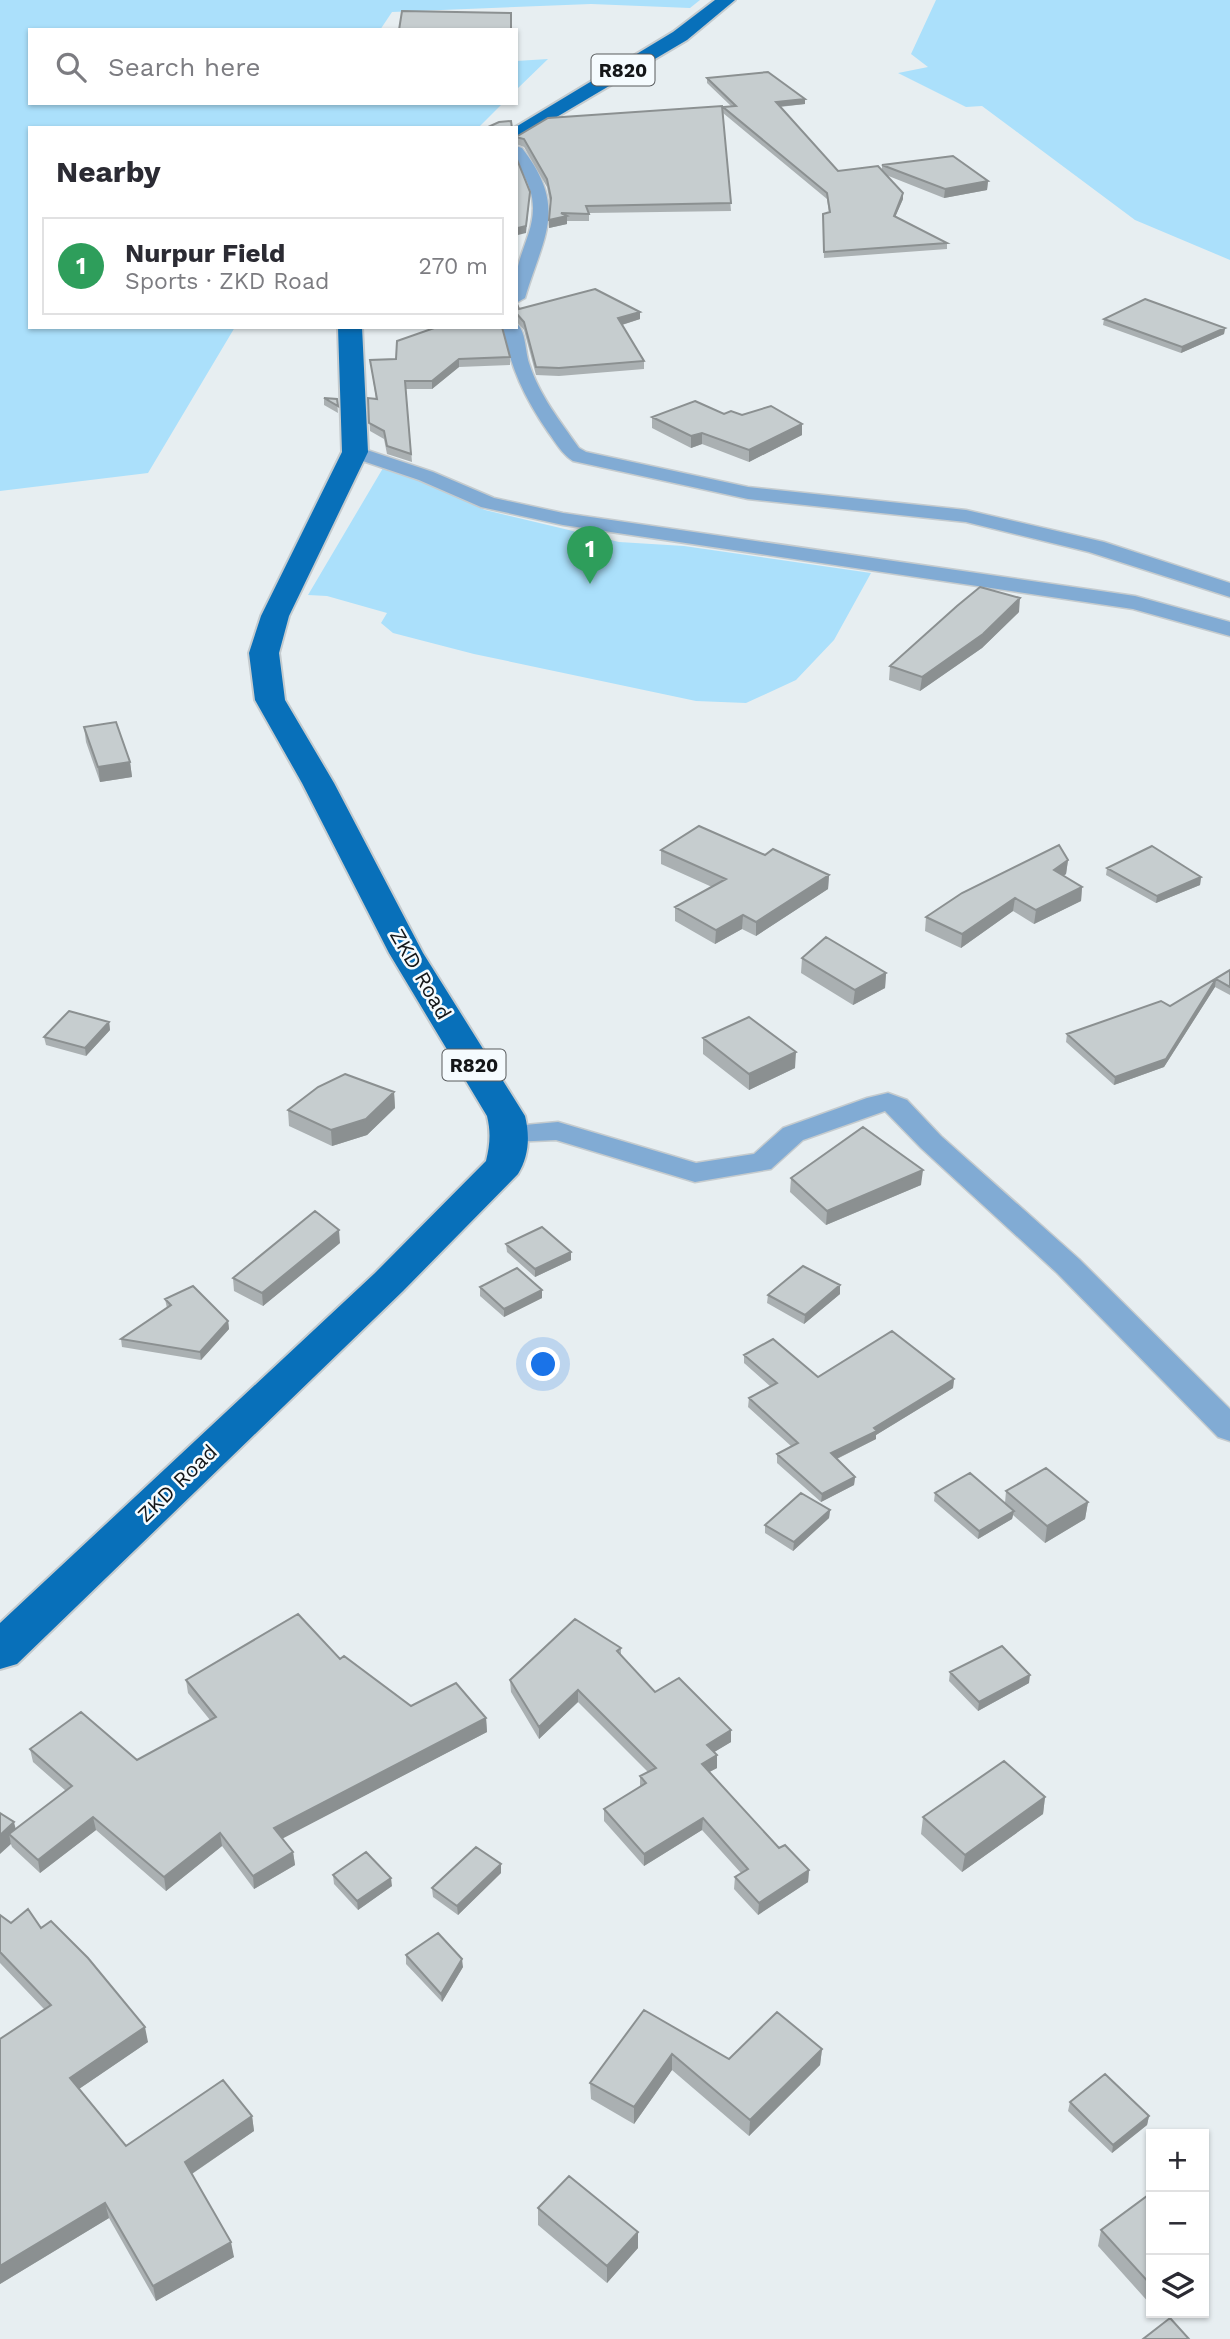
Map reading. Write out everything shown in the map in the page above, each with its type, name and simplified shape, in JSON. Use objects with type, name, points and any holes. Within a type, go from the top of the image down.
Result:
[{"type":"main road","name":"R820","points":[[518,134],[680,36],[726,0]]},
{"type":"main road","name":"ZKD Road","points":[[0,1651],[379,1291],[504,1165],[511,1133],[506,1116],[406,953],[318,783],[270,700],[264,653],[275,615],[355,452],[350,329]]},
{"type":"street","points":[[518,153],[536,179],[541,213],[536,244],[518,293]]},
{"type":"street","points":[[512,329],[524,381],[572,452],[580,457],[748,493],[967,516],[1096,547],[1230,590]]},
{"type":"street","points":[[355,452],[426,476],[488,503],[563,519],[1135,603],[1230,629]]},
{"type":"street","points":[[511,1133],[558,1131],[695,1173],[761,1162],[793,1134],[877,1104],[888,1102],[897,1105],[931,1142],[1068,1266],[1230,1429]]},
{"type":"shaded area","points":[[0,0],[700,0],[690,8],[591,4],[392,12],[381,28],[28,28],[28,105],[501,105],[480,126],[28,126],[28,329],[234,329],[148,473],[0,491]]},
{"type":"shaded area","points":[[936,0],[1230,0],[1230,260],[1135,220],[982,106],[966,107],[898,73],[928,67],[911,54]]},
{"type":"shaded area","points":[[548,59],[518,88],[518,61]]},
{"type":"shaded area","points":[[386,463],[485,510],[619,542],[684,546],[871,573],[834,640],[796,680],[746,703],[696,701],[474,654],[393,633],[381,623],[387,613],[327,596],[308,595]]},
{"type":"building","points":[[402,11],[511,13],[511,28],[399,28]]},
{"type":"building","points":[[768,72],[805,99],[776,102],[838,171],[878,166],[903,193],[894,216],[947,243],[824,252],[823,214],[830,212],[827,193],[723,107],[736,106],[707,78]]},
{"type":"building","points":[[722,106],[731,203],[586,206],[589,214],[561,213],[567,216],[549,220],[551,198],[547,179],[524,139],[518,138],[548,118]]},
{"type":"building","points":[[511,121],[512,126],[490,126]]},
{"type":"building","points":[[953,156],[988,181],[945,189],[882,165]]},
{"type":"building","points":[[518,162],[530,192],[526,226],[518,228]]},
{"type":"building","points":[[595,289],[640,312],[618,318],[644,361],[559,368],[536,367],[524,322],[518,315],[518,306],[519,309]]},
{"type":"building","points":[[1145,299],[1225,328],[1182,347],[1104,319]]},
{"type":"building","points":[[431,329],[503,329],[510,357],[459,359],[432,381],[405,381],[411,454],[387,446],[384,431],[369,423],[368,398],[377,399],[370,360],[396,359],[397,341]]},
{"type":"building","points":[[324,398],[337,399],[338,406]]},
{"type":"building","points":[[695,401],[724,414],[731,411],[742,415],[771,406],[802,424],[749,450],[702,433],[691,436],[652,417]]},
{"type":"building","points":[[980,587],[1020,598],[983,634],[922,677],[890,666],[957,606]]},
{"type":"building","points":[[116,722],[130,762],[98,767],[84,727]]},
{"type":"building","points":[[699,826],[765,855],[773,849],[829,875],[756,922],[743,915],[716,930],[675,907],[726,879],[661,850]]},
{"type":"building","points":[[1059,845],[1068,860],[1054,870],[1082,887],[1036,910],[1015,898],[962,934],[926,917],[962,893]]},
{"type":"building","points":[[1152,846],[1201,877],[1157,896],[1107,868]]},
{"type":"building","points":[[826,937],[886,973],[855,990],[802,958]]},
{"type":"building","points":[[1230,970],[1230,987],[1216,979],[1166,1059],[1115,1077],[1067,1034],[1161,1001],[1170,1006]]},
{"type":"building","points":[[69,1011],[109,1022],[85,1048],[44,1037]]},
{"type":"building","points":[[749,1017],[796,1052],[749,1074],[703,1038]]},
{"type":"building","points":[[345,1074],[394,1092],[366,1119],[331,1130],[288,1110],[318,1087]]},
{"type":"building","points":[[863,1127],[923,1170],[827,1211],[791,1178]]},
{"type":"building","points":[[315,1211],[339,1230],[262,1293],[233,1278]]},
{"type":"building","points":[[542,1227],[571,1252],[535,1269],[506,1244]]},
{"type":"building","points":[[803,1266],[840,1285],[805,1315],[768,1295]]},
{"type":"building","points":[[517,1268],[542,1290],[504,1309],[480,1287]]},
{"type":"building","points":[[193,1286],[228,1321],[200,1352],[121,1339],[171,1305],[165,1299]]},
{"type":"building","points":[[892,1331],[954,1379],[874,1428],[877,1431],[831,1453],[855,1477],[822,1494],[777,1454],[798,1443],[749,1398],[777,1383],[744,1355],[773,1339],[818,1377]]},
{"type":"building","points":[[1046,1468],[1088,1502],[1047,1526],[1006,1491]]},
{"type":"building","points":[[970,1473],[1014,1511],[979,1531],[935,1493]]},
{"type":"building","points":[[801,1493],[830,1510],[794,1542],[765,1525]]},
{"type":"building","points":[[298,1614],[340,1659],[344,1656],[411,1706],[456,1683],[486,1718],[274,1828],[293,1852],[253,1876],[220,1833],[164,1877],[93,1817],[38,1860],[9,1834],[72,1786],[30,1749],[81,1712],[137,1760],[216,1717],[186,1680]]},
{"type":"building","points":[[575,1619],[621,1648],[617,1651],[655,1692],[679,1678],[731,1730],[707,1745],[717,1755],[702,1764],[779,1848],[785,1845],[809,1870],[759,1903],[735,1877],[748,1869],[703,1818],[644,1854],[604,1809],[646,1783],[640,1776],[656,1768],[578,1690],[539,1727],[510,1680]]},
{"type":"building","points":[[1002,1646],[1030,1675],[979,1702],[950,1672]]},
{"type":"building","points":[[1004,1761],[1045,1797],[965,1855],[923,1817]]},
{"type":"building","points":[[0,1813],[14,1822],[0,1835]]},
{"type":"building","points":[[476,1847],[501,1864],[457,1906],[432,1888]]},
{"type":"building","points":[[366,1852],[391,1878],[357,1901],[333,1875]]},
{"type":"building","points":[[28,1909],[41,1928],[51,1921],[88,1958],[145,2027],[70,2078],[126,2146],[223,2080],[252,2116],[185,2162],[231,2242],[153,2286],[105,2203],[0,2266],[0,2039],[51,2005],[0,1952],[0,1915],[11,1923]]},
{"type":"building","points":[[438,1933],[462,1959],[441,1994],[406,1955]]},
{"type":"building","points":[[644,2010],[729,2059],[777,2012],[822,2049],[750,2120],[672,2054],[634,2107],[590,2083]]},
{"type":"building","points":[[1105,2074],[1149,2116],[1113,2145],[1070,2102]]},
{"type":"building","points":[[569,2176],[638,2232],[607,2266],[538,2208]]},
{"type":"building","points":[[1146,2197],[1146,2280],[1101,2230]]},
{"type":"building","points":[[1170,2318],[1189,2339],[1143,2339]]},
{"type":"place","name":"Nurpur Field","points":[[590,584]]}]
